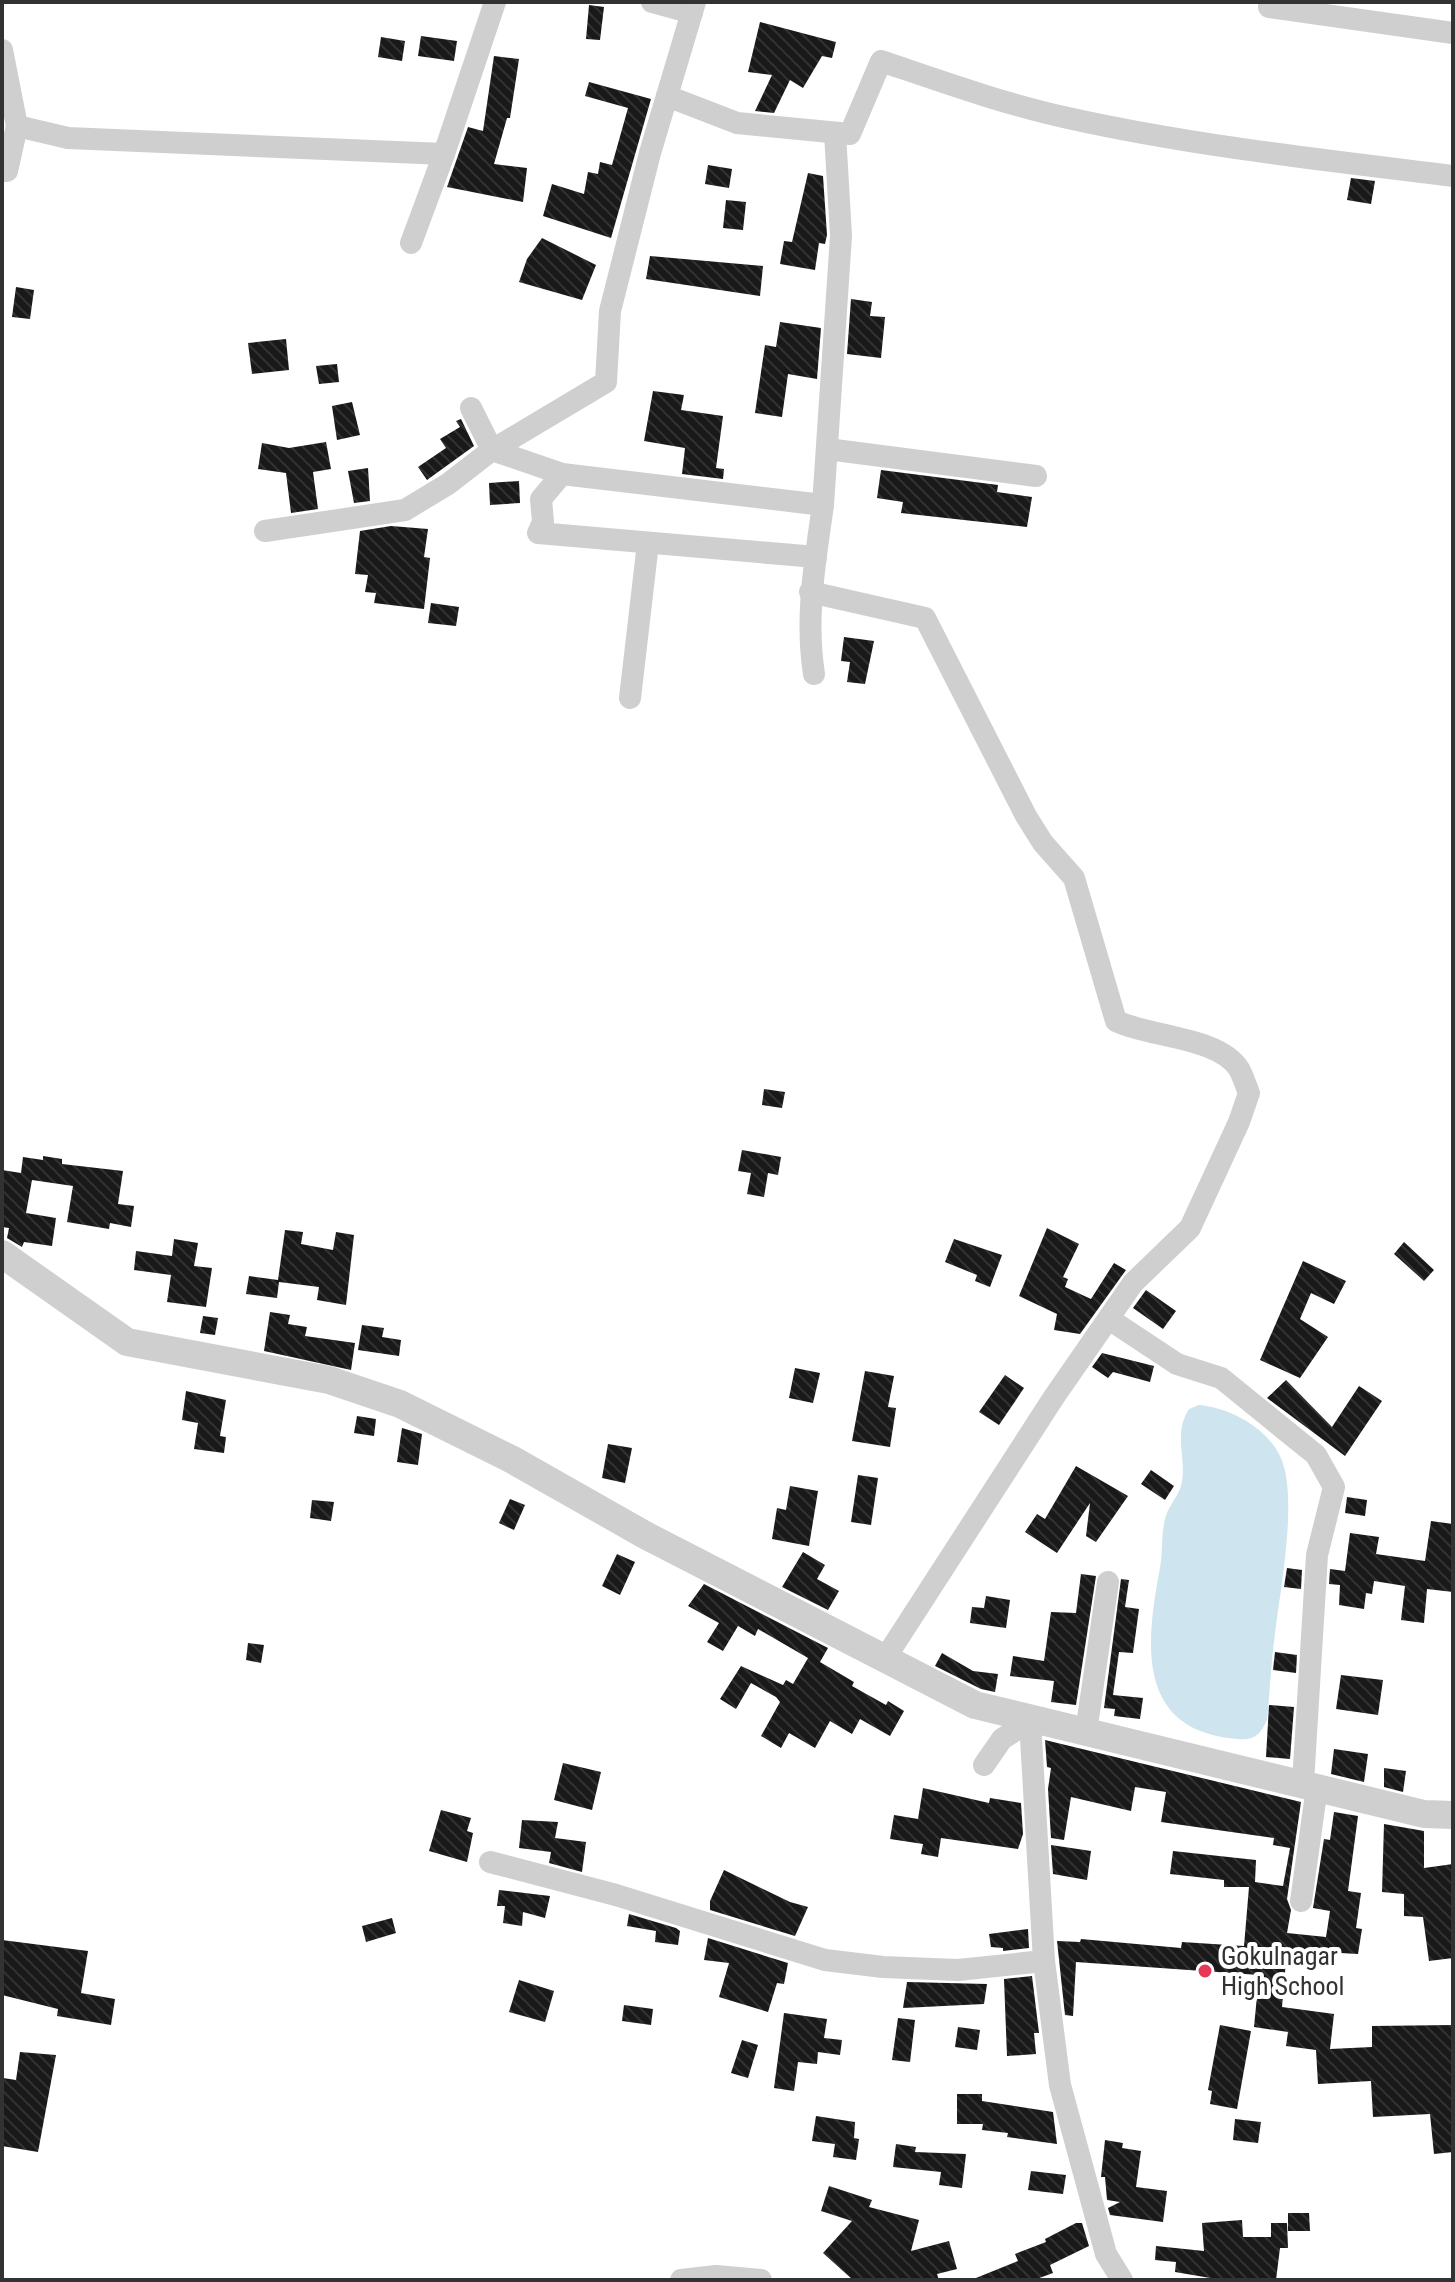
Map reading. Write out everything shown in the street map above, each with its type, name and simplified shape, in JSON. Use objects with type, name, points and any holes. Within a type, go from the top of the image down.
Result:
[{"type":"street","points":[[411,243],[495,2]]},
{"type":"street","points":[[265,531],[405,510],[448,484],[492,450],[606,382],[610,311],[667,96],[694,8],[652,2]]},
{"type":"street","points":[[1269,7],[1453,33]]},
{"type":"street","points":[[2,50],[17,126],[7,171],[2,171]]},
{"type":"street","points":[[667,96],[737,123],[850,134],[881,61],[998,101],[1120,129],[1245,150],[1453,176]]},
{"type":"street","points":[[17,126],[68,138],[444,154]]},
{"type":"street","points":[[814,674],[809,644],[810,592],[823,505],[841,236],[835,133]]},
{"type":"street","points":[[471,408],[492,450],[562,474],[823,505]]},
{"type":"street","points":[[827,449],[1036,476]]},
{"type":"street","points":[[562,474],[541,499],[543,522],[538,533],[816,557]]},
{"type":"street","points":[[630,698],[648,543]]},
{"type":"street","points":[[810,592],[925,618],[1026,816],[1043,843],[1074,878],[1116,1021],[1135,1030],[1194,1042],[1219,1053],[1238,1067],[1249,1093],[1239,1122],[1190,1228],[1133,1283],[1054,1397],[886,1657]]},
{"type":"street","points":[[2,1254],[127,1342],[329,1380],[400,1404],[511,1459],[645,1535],[975,1705],[1030,1721],[1424,1814],[1453,1815]]},
{"type":"street","points":[[1109,1319],[1177,1364],[1221,1378],[1316,1455],[1334,1487],[1317,1555],[1310,1785],[1301,1901]]},
{"type":"street","points":[[1086,1732],[1108,1582]]},
{"type":"street","points":[[984,1765],[1002,1739],[1030,1721]]},
{"type":"street","points":[[1030,1721],[1044,1961],[1060,2085],[1106,2254],[1122,2280]]},
{"type":"street","points":[[490,1862],[616,1895],[825,1960],[883,1967],[958,1970],[1044,1961]]},
{"type":"street","points":[[681,2280],[716,2276],[761,2280]]},
{"type":"water","points":[[1199,1405],[1223,1410],[1256,1428],[1274,1446],[1285,1473],[1288,1518],[1267,1720],[1257,1735],[1248,1739],[1198,1730],[1176,1716],[1162,1697],[1154,1674],[1152,1622],[1164,1525],[1183,1476],[1181,1438],[1184,1419],[1189,1409]]},
{"type":"building","points":[[589,5],[604,7],[600,40],[586,39]]},
{"type":"building","points":[[760,22],[836,42],[832,58],[822,56],[803,88],[790,80],[774,113],[755,111],[772,75],[748,72]]},
{"type":"building","points":[[421,36],[457,41],[454,61],[418,56]]},
{"type":"building","points":[[381,37],[405,41],[402,61],[378,57]]},
{"type":"building","points":[[494,56],[519,59],[510,118],[507,118],[494,164],[527,168],[523,202],[447,187],[468,127],[483,131]]},
{"type":"building","points":[[589,82],[651,99],[611,238],[543,216],[552,184],[584,194],[588,172],[598,174],[600,162],[612,165],[628,108],[585,96]]},
{"type":"building","points":[[708,165],[732,169],[729,188],[705,184]]},
{"type":"building","points":[[808,173],[823,176],[827,235],[825,244],[819,243],[815,270],[780,264],[784,241],[792,242]]},
{"type":"building","points":[[1351,178],[1375,181],[1371,204],[1347,200]]},
{"type":"building","points":[[726,200],[746,202],[743,230],[723,228]]},
{"type":"building","points":[[542,238],[596,265],[582,300],[519,282],[527,259]]},
{"type":"building","points":[[650,256],[763,266],[760,296],[646,279]]},
{"type":"building","points":[[16,287],[34,290],[30,319],[12,317]]},
{"type":"building","points":[[851,299],[872,302],[870,316],[885,317],[881,358],[847,354]]},
{"type":"building","points":[[780,322],[821,328],[817,379],[788,374],[782,417],[755,413],[765,345],[776,347]]},
{"type":"building","points":[[286,339],[289,370],[252,374],[248,343]]},
{"type":"building","points":[[337,364],[339,382],[319,384],[316,366]]},
{"type":"building","points":[[653,391],[684,395],[681,410],[723,416],[716,468],[724,469],[723,479],[682,474],[685,448],[644,441]]},
{"type":"building","points":[[352,402],[360,435],[337,440],[332,406]]},
{"type":"building","points":[[461,419],[474,446],[427,480],[418,467],[446,448],[440,439],[460,427],[456,421]]},
{"type":"building","points":[[326,442],[331,469],[313,472],[318,509],[291,513],[286,473],[258,469],[262,443],[289,448]]},
{"type":"building","points":[[368,468],[370,501],[354,503],[348,471]]},
{"type":"building","points":[[881,470],[998,485],[997,492],[1032,497],[1027,527],[901,513],[903,502],[877,498]]},
{"type":"building","points":[[519,481],[520,503],[490,505],[489,483]]},
{"type":"building","points":[[391,526],[428,529],[424,557],[430,558],[424,609],[374,603],[376,593],[365,592],[368,575],[355,574],[360,531]]},
{"type":"building","points":[[431,603],[459,607],[456,626],[428,623]]},
{"type":"building","points":[[844,637],[874,641],[865,684],[847,682],[850,662],[841,661]]},
{"type":"building","points":[[764,1089],[785,1092],[782,1108],[762,1105]]},
{"type":"building","points":[[742,1150],[781,1157],[778,1175],[768,1173],[764,1197],[747,1194],[751,1173],[738,1171]]},
{"type":"building","points":[[43,1156],[62,1159],[62,1164],[123,1171],[118,1204],[134,1206],[131,1227],[110,1223],[109,1229],[67,1222],[73,1186],[32,1180],[26,1213],[56,1218],[52,1246],[24,1242],[22,1247],[7,1238],[9,1228],[2,1227],[2,1170],[21,1173],[23,1157],[43,1160]]},
{"type":"building","points":[[1047,1228],[1079,1244],[1063,1277],[1068,1279],[1065,1287],[1091,1299],[1114,1263],[1126,1270],[1080,1334],[1054,1330],[1057,1314],[1019,1296]]},
{"type":"building","points":[[285,1230],[303,1232],[301,1244],[333,1250],[336,1232],[354,1235],[346,1305],[317,1300],[319,1287],[279,1282],[277,1298],[246,1294],[249,1276],[278,1280]]},
{"type":"building","points":[[174,1239],[198,1243],[194,1266],[212,1268],[206,1307],[167,1302],[171,1275],[134,1270],[136,1251],[172,1256]]},
{"type":"building","points":[[954,1239],[1002,1255],[990,1287],[975,1281],[977,1275],[945,1262]]},
{"type":"building","points":[[1404,1242],[1434,1270],[1424,1281],[1394,1254]]},
{"type":"building","points":[[1303,1261],[1346,1281],[1334,1304],[1311,1293],[1300,1319],[1328,1337],[1300,1378],[1260,1360]]},
{"type":"building","points":[[1146,1290],[1176,1311],[1163,1329],[1133,1308]]},
{"type":"building","points":[[270,1312],[290,1315],[288,1324],[307,1327],[305,1336],[355,1343],[351,1370],[264,1351]]},
{"type":"building","points":[[203,1316],[218,1318],[215,1335],[200,1333]]},
{"type":"building","points":[[362,1325],[384,1328],[382,1337],[401,1340],[399,1356],[358,1350]]},
{"type":"building","points":[[1102,1353],[1154,1366],[1150,1382],[1113,1372],[1108,1378],[1092,1367]]},
{"type":"building","points":[[795,1368],[820,1373],[813,1403],[789,1398]]},
{"type":"building","points":[[865,1371],[894,1376],[888,1407],[896,1408],[890,1447],[852,1441]]},
{"type":"building","points":[[1005,1375],[1024,1388],[999,1425],[979,1412]]},
{"type":"building","points":[[1286,1380],[1332,1427],[1359,1386],[1382,1401],[1345,1456],[1267,1398]]},
{"type":"building","points":[[186,1391],[226,1400],[220,1436],[226,1437],[224,1453],[194,1449],[198,1423],[182,1420]]},
{"type":"building","points":[[357,1416],[376,1419],[374,1436],[354,1433]]},
{"type":"building","points":[[402,1428],[422,1434],[418,1465],[397,1462]]},
{"type":"building","points":[[608,1444],[632,1448],[625,1483],[602,1478]]},
{"type":"building","points":[[1076,1466],[1128,1496],[1096,1542],[1086,1536],[1090,1503],[1057,1553],[1025,1532],[1037,1514],[1045,1519]]},
{"type":"building","points":[[1151,1470],[1174,1486],[1165,1500],[1141,1484]]},
{"type":"building","points":[[858,1475],[878,1478],[871,1525],[851,1522]]},
{"type":"building","points":[[790,1486],[818,1491],[809,1546],[772,1539],[777,1508],[786,1510]]},
{"type":"building","points":[[1347,1497],[1367,1500],[1365,1516],[1345,1513]]},
{"type":"building","points":[[510,1499],[525,1505],[514,1530],[499,1523]]},
{"type":"building","points":[[312,1500],[334,1502],[331,1521],[310,1518]]},
{"type":"building","points":[[1431,1521],[1453,1524],[1453,1592],[1427,1589],[1424,1623],[1401,1620],[1405,1586],[1374,1581],[1372,1594],[1366,1593],[1364,1609],[1339,1605],[1340,1585],[1329,1584],[1330,1569],[1345,1571],[1350,1533],[1379,1537],[1376,1554],[1425,1561]]},
{"type":"building","points":[[803,1552],[825,1565],[817,1579],[839,1591],[828,1610],[782,1587]]},
{"type":"building","points":[[617,1554],[635,1562],[620,1595],[602,1586]]},
{"type":"building","points":[[1287,1568],[1302,1570],[1301,1589],[1284,1587]]},
{"type":"building","points":[[1081,1574],[1096,1576],[1076,1705],[1051,1702],[1054,1681],[1010,1676],[1013,1656],[1044,1661],[1051,1612],[1076,1613]]},
{"type":"building","points":[[1121,1579],[1129,1580],[1125,1607],[1139,1609],[1133,1653],[1119,1652],[1113,1695],[1143,1698],[1140,1719],[1114,1716],[1115,1709],[1104,1708]]},
{"type":"building","points":[[704,1584],[828,1648],[820,1662],[854,1682],[852,1686],[904,1711],[890,1736],[860,1719],[852,1734],[830,1721],[815,1748],[789,1733],[781,1748],[761,1736],[780,1702],[776,1697],[751,1683],[736,1709],[720,1699],[741,1666],[783,1685],[786,1680],[793,1684],[808,1658],[758,1629],[755,1636],[738,1626],[723,1651],[707,1642],[719,1623],[688,1606]]},
{"type":"building","points":[[986,1596],[1010,1600],[1006,1628],[970,1623],[972,1607],[984,1608]]},
{"type":"building","points":[[248,1643],[264,1645],[261,1663],[246,1660]]},
{"type":"building","points":[[1275,1652],[1297,1655],[1296,1673],[1273,1670]]},
{"type":"building","points":[[942,1653],[973,1671],[998,1674],[995,1692],[981,1689],[935,1666]]},
{"type":"building","points":[[1341,1675],[1383,1680],[1378,1715],[1336,1709]]},
{"type":"building","points":[[1269,1705],[1294,1707],[1290,1759],[1266,1757]]},
{"type":"building","points":[[1045,1740],[1301,1802],[1287,1899],[1291,1910],[1287,1933],[1326,1937],[1330,1911],[1313,1908],[1324,1839],[1330,1840],[1334,1812],[1358,1816],[1348,1891],[1361,1893],[1356,1928],[1362,1929],[1358,1954],[1287,1950],[1282,2007],[1334,2014],[1330,2049],[1372,2047],[1372,2026],[1453,2025],[1453,2152],[1434,2154],[1430,2114],[1373,2117],[1371,2081],[1318,2084],[1316,2050],[1286,2046],[1288,2032],[1254,2027],[1259,1975],[1076,1962],[1073,2016],[1065,2015],[1057,1941],[1080,1942],[1081,1939],[1181,1948],[1182,1942],[1244,1946],[1249,1887],[1224,1887],[1224,1880],[1170,1874],[1173,1851],[1256,1860],[1255,1882],[1283,1886],[1290,1848],[1273,1845],[1274,1838],[1161,1822],[1166,1792],[1135,1787],[1131,1811],[1071,1797],[1064,1840],[1051,1838],[1048,1789],[1051,1768],[1047,1767]]},
{"type":"building","points":[[1334,1749],[1368,1754],[1364,1782],[1331,1774]]},
{"type":"building","points":[[563,1763],[601,1772],[592,1810],[554,1800]]},
{"type":"building","points":[[1384,1768],[1406,1771],[1403,1792],[1384,1787]]},
{"type":"building","points":[[923,1788],[989,1803],[990,1798],[1021,1803],[1023,1834],[1018,1849],[941,1838],[938,1857],[921,1854],[923,1844],[890,1839],[894,1815],[918,1819]]},
{"type":"building","points":[[441,1810],[471,1818],[467,1831],[473,1833],[467,1862],[429,1851]]},
{"type":"building","points":[[522,1820],[558,1822],[555,1838],[586,1842],[582,1872],[549,1863],[551,1852],[519,1848]]},
{"type":"building","points":[[1384,1824],[1424,1831],[1424,1868],[1453,1864],[1453,1958],[1429,1961],[1423,1917],[1404,1916],[1404,1894],[1382,1892]]},
{"type":"building","points":[[1051,1845],[1091,1851],[1087,1880],[1053,1874]]},
{"type":"building","points":[[724,1870],[790,1902],[808,1907],[795,1936],[710,1910],[710,1901]]},
{"type":"building","points":[[499,1890],[550,1896],[545,1918],[523,1912],[522,1926],[503,1923],[505,1906],[497,1906]]},
{"type":"building","points":[[629,1914],[676,1928],[680,1931],[678,1945],[655,1942],[656,1931],[627,1926]]},
{"type":"building","points":[[392,1918],[396,1933],[366,1942],[362,1926]]},
{"type":"building","points":[[1028,1929],[1029,1948],[1003,1951],[1003,1948],[991,1947],[989,1934]]},
{"type":"building","points":[[708,1938],[788,1963],[784,1984],[777,1983],[768,2012],[719,1997],[729,1963],[704,1960]]},
{"type":"building","points":[[2,1940],[88,1951],[81,1993],[115,1999],[111,2025],[57,2016],[58,2009],[2,1995]]},
{"type":"building","points":[[1032,1976],[1039,2033],[1034,2033],[1036,2054],[1007,2056],[1004,1979]]},
{"type":"building","points":[[519,1980],[554,1991],[545,2022],[509,2012]]},
{"type":"building","points":[[907,1982],[987,1984],[984,2004],[903,2008]]},
{"type":"building","points":[[624,2005],[653,2009],[651,2025],[622,2021]]},
{"type":"building","points":[[784,2013],[827,2019],[824,2038],[842,2040],[840,2055],[818,2052],[817,2064],[798,2062],[794,2091],[774,2088]]},
{"type":"building","points":[[898,2018],[915,2020],[910,2062],[892,2060]]},
{"type":"building","name":"Gokulnagar High School","points":[[1220,2025],[1251,2031],[1237,2109],[1210,2104],[1212,2091],[1208,2090]]},
{"type":"building","points":[[958,2027],[980,2030],[977,2050],[955,2047]]},
{"type":"building","points":[[742,2040],[758,2045],[748,2078],[731,2073]]},
{"type":"building","points":[[20,2052],[56,2055],[38,2152],[2,2146],[3,2078],[16,2080]]},
{"type":"building","points":[[957,2094],[982,2094],[982,2101],[1053,2112],[1057,2144],[1007,2137],[1008,2133],[982,2130],[983,2124],[957,2124]]},
{"type":"building","points":[[816,2116],[855,2122],[854,2138],[859,2139],[856,2160],[833,2157],[835,2144],[812,2141]]},
{"type":"building","points":[[1235,2119],[1261,2122],[1258,2143],[1233,2140]]},
{"type":"building","points":[[1105,2140],[1123,2143],[1122,2148],[1141,2151],[1136,2187],[1167,2191],[1163,2222],[1110,2215],[1108,2208],[1120,2202],[1107,2200],[1105,2177],[1101,2177]]},
{"type":"building","points":[[896,2144],[916,2147],[915,2152],[966,2154],[962,2188],[939,2185],[941,2172],[893,2167]]},
{"type":"building","points":[[1031,2171],[1066,2175],[1063,2194],[1028,2190]]},
{"type":"building","points":[[829,2186],[872,2200],[869,2207],[919,2220],[911,2251],[949,2241],[957,2269],[937,2274],[939,2280],[853,2280],[823,2253],[852,2221],[821,2211]]},
{"type":"building","points":[[1288,2213],[1309,2213],[1310,2231],[1288,2231]]},
{"type":"building","points":[[1242,2220],[1243,2237],[1271,2237],[1271,2223],[1287,2223],[1288,2248],[1280,2248],[1276,2280],[1222,2280],[1175,2272],[1176,2262],[1155,2260],[1156,2246],[1204,2251],[1202,2223]]},
{"type":"building","points":[[1082,2223],[1089,2246],[1050,2265],[1053,2273],[1034,2280],[971,2280],[1018,2261],[1015,2254],[1046,2242],[1045,2239]]},
{"type":"place","name":"Gokulnagar High School","points":[[1205,1971]]}]
